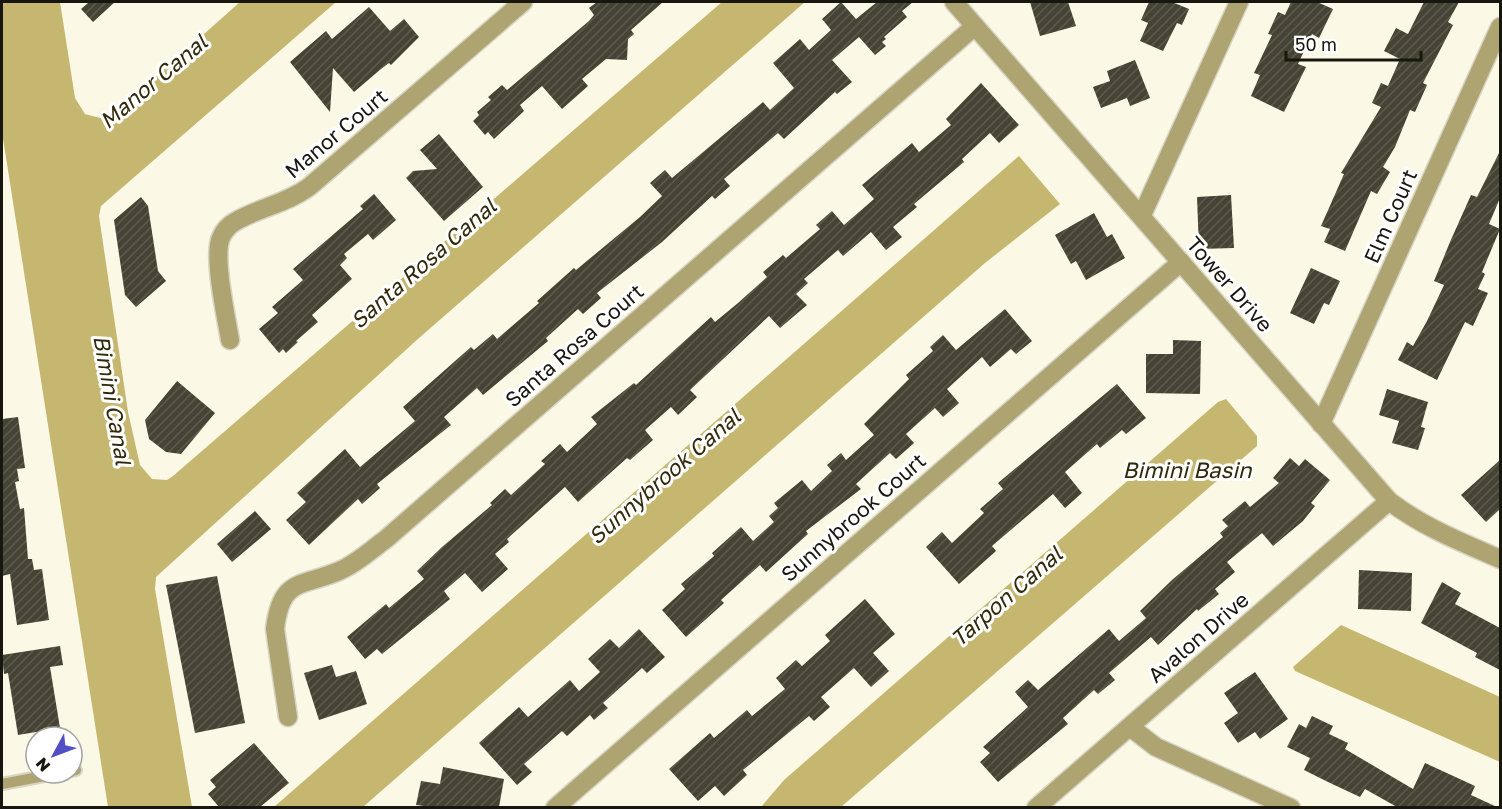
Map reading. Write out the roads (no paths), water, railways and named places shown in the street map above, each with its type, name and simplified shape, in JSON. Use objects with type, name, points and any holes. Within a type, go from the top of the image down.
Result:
[{"type":"street","name":"Manor Court","points":[[230,340],[219,260],[220,241],[229,226],[241,218],[288,201],[309,187],[523,2]]},
{"type":"street","points":[[1142,215],[1239,2]]},
{"type":"street","name":"Tower Drive","points":[[960,4],[975,26],[1389,501],[1412,518],[1500,560]]},
{"type":"street","name":"Santa Rosa Court","points":[[288,717],[275,629],[277,615],[288,593],[304,581],[347,567],[386,539],[975,26]]},
{"type":"street","name":"Elm Court","points":[[1321,424],[1500,27]]},
{"type":"street","name":"Sunnybrook Court","points":[[555,807],[1181,262]]},
{"type":"street","name":"Avalon Drive","points":[[1036,807],[1389,501]]},
{"type":"street","points":[[1130,727],[1156,747],[1291,807]]},
{"type":"lane","points":[[2,784],[24,780]]},
{"type":"water","points":[[2,2],[60,2],[75,98],[85,114],[100,118],[115,113],[240,2],[336,2],[101,206],[99,216],[128,412],[140,465],[152,479],[167,480],[722,2],[805,2],[419,338],[156,577],[155,589],[192,807],[108,807],[2,132]]},
{"type":"water","name":"Sunnybrook Canal","points":[[1019,156],[1060,204],[985,263],[363,807],[274,807]]},
{"type":"water","name":"Bimini Basin","points":[[1226,399],[1257,436],[1257,446],[841,807],[761,807],[784,780],[1218,402]]},
{"type":"water","points":[[1341,625],[1500,697],[1500,762],[1295,671],[1293,667]]},
{"type":"water label","name":"Manor Canal","points":[[153,81]]},
{"type":"water label","name":"Santa Rosa Canal","points":[[423,263]]},
{"type":"water label","name":"Bimini Canal","points":[[113,400]]},
{"type":"water label","name":"Tarpon Canal","points":[[1006,596]]}]
